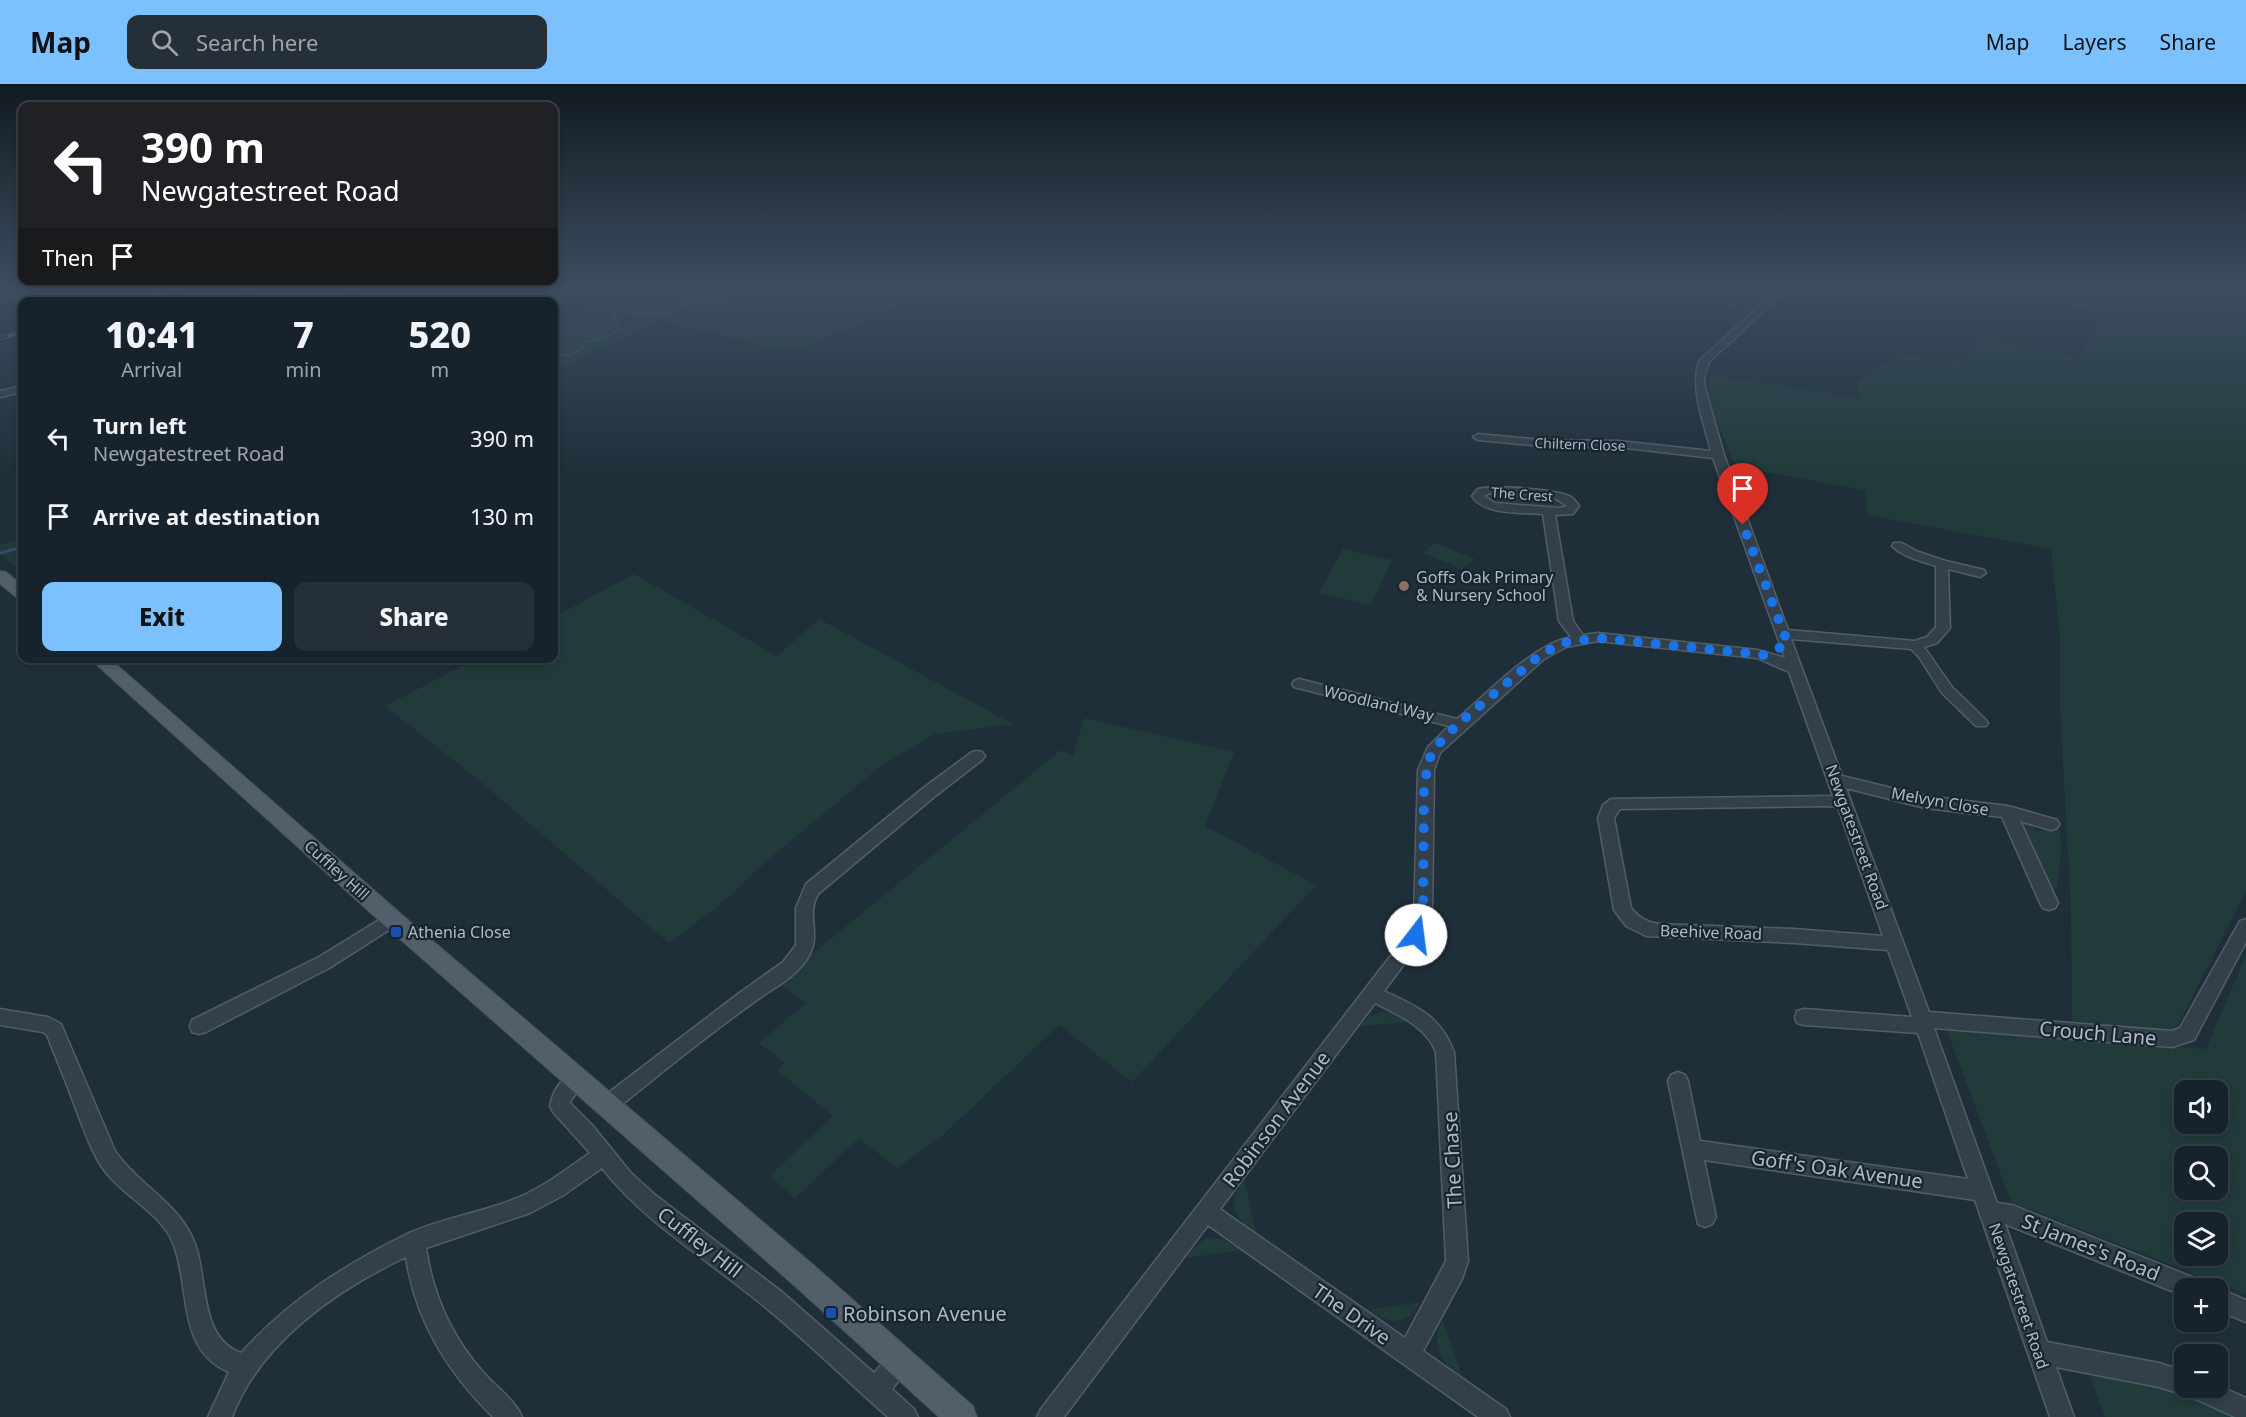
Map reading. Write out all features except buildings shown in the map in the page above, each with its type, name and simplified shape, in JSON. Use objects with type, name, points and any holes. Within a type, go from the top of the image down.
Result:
[{"type":"main road","points":[[0,576],[18,590]]},
{"type":"main road","name":"Cuffley Hill","points":[[104,663],[392,919],[807,1278],[962,1417]]},
{"type":"street","name":"Newgatestreet Road","points":[[1717,349],[1704,361],[1699,377],[1718,455],[1896,944],[2062,1417]]},
{"type":"street","points":[[0,394],[18,389]]},
{"type":"street","name":"Chiltern Close","points":[[1478,437],[1542,443],[1618,444],[1718,455]]},
{"type":"street","name":"The Crest","points":[[1490,490],[1558,496],[1568,500],[1573,506],[1565,512],[1548,511],[1493,506],[1482,502],[1478,496],[1490,490]]},
{"type":"street","points":[[1548,511],[1566,621],[1579,639],[1598,638],[1764,655],[1797,670]]},
{"type":"street","points":[[1898,546],[1925,559],[1980,573]]},
{"type":"street","points":[[1764,655],[1786,639],[1915,645],[1932,640],[1943,628],[1942,564]]},
{"type":"street","name":"Robinson Avenue","points":[[1049,1417],[1416,935],[1422,923],[1425,770],[1433,751],[1458,724],[1539,656],[1562,643],[1579,639]]},
{"type":"street","points":[[1915,645],[1924,654],[1947,690],[1981,723]]},
{"type":"street","name":"Woodland Way","points":[[1299,684],[1458,724]]},
{"type":"street","points":[[606,1106],[659,1063],[792,965],[807,941],[802,908],[812,889],[928,793],[977,756]]},
{"type":"street","name":"Melvyn Close","points":[[1837,780],[1925,802],[2008,812],[2051,824]]},
{"type":"street","name":"Beehive Road","points":[[1845,803],[1825,800],[1617,803],[1609,809],[1606,818],[1623,910],[1632,921],[1652,930],[1794,936],[1896,944]]},
{"type":"street","name":"Melvyn Close","points":[[2008,812],[2049,903]]},
{"type":"street","points":[[199,1026],[325,962],[392,919]]},
{"type":"street","name":"Crouch Lane","points":[[1804,1017],[1923,1022],[2172,1039],[2187,1034],[2246,926]]},
{"type":"street","name":"The Chase","points":[[1372,993],[1433,1027],[1443,1041],[1446,1053],[1457,1261],[1454,1271],[1409,1354]]},
{"type":"street","points":[[0,1017],[48,1024],[54,1030],[101,1147],[112,1165],[134,1190],[171,1221],[180,1233],[186,1250],[195,1299],[216,1352],[246,1368]]},
{"type":"street","name":"Cuffley Hill","points":[[578,1080],[562,1095],[560,1106],[624,1180],[647,1201],[774,1300],[906,1417]]},
{"type":"street","points":[[1678,1081],[1705,1217]]},
{"type":"street","name":"Goff's Oak Avenue","points":[[1692,1149],[1982,1191]]},
{"type":"street","points":[[220,1417],[230,1391],[246,1368],[289,1320],[376,1259],[414,1242],[523,1206],[552,1190],[604,1155]]},
{"type":"street","name":"The Drive","points":[[1206,1211],[1498,1417]]},
{"type":"street","name":"St James's Road","points":[[1989,1212],[2012,1215],[2174,1281]]},
{"type":"street","points":[[414,1242],[425,1296],[442,1336],[462,1368],[510,1417]]},
{"type":"street","points":[[2228,1304],[2246,1311]]},
{"type":"street","points":[[2038,1352],[2174,1380]]},
{"type":"street","points":[[875,1390],[899,1362]]},
{"type":"street","points":[[2219,1398],[2246,1410]]},
{"type":"green space","points":[[558,349],[601,349],[558,369]]},
{"type":"green space","points":[[781,349],[799,349],[793,352]]},
{"type":"green space","points":[[1973,349],[2039,349],[2078,358],[2084,349],[2246,349],[2246,891],[2175,1031],[2072,1021],[2071,908],[2060,707],[2060,637],[2051,549],[1867,515],[1865,490],[1736,467],[1713,409],[1709,385],[1710,375],[1859,398],[1857,382],[1899,354],[1967,362]]},
{"type":"green space","points":[[1492,492],[1557,499],[1566,507],[1562,509],[1493,504],[1483,498],[1484,494]]},
{"type":"green space","points":[[18,540],[18,569],[0,554],[0,545]]},
{"type":"green space","points":[[1435,543],[1475,559],[1463,569],[1423,553]]},
{"type":"green space","points":[[1343,549],[1392,560],[1371,605],[1319,593]]},
{"type":"green space","points":[[634,574],[777,656],[819,619],[1013,724],[935,734],[881,766],[770,858],[723,902],[669,943],[475,777],[385,706],[468,663],[558,663],[558,615]]},
{"type":"green space","points":[[1084,718],[1234,752],[1205,826],[1316,885],[1132,1082],[1059,1025],[941,1137],[897,1168],[859,1138],[795,1198],[770,1176],[833,1116],[777,1070],[785,1063],[759,1043],[806,1003],[778,982],[1061,750],[1073,756]]},
{"type":"green space","points":[[2016,819],[2034,824],[2035,829],[2041,831],[2041,826],[2060,830],[2061,851],[2057,888],[2050,886]]},
{"type":"green space","points":[[2246,955],[2246,1294],[2228,1287],[2228,1278],[2205,1278],[2174,1266],[2228,1266],[2228,1212],[2174,1212],[2174,1266],[2011,1202],[1946,1028],[2206,1049]]},
{"type":"green space","points":[[1383,1012],[1396,1014],[1408,1022],[1360,1026],[1370,1016]]},
{"type":"green space","points":[[1244,1179],[1256,1232],[1241,1221],[1234,1208],[1235,1195]]},
{"type":"green space","points":[[1206,1238],[1223,1239],[1241,1250],[1186,1258],[1191,1250]]},
{"type":"green space","points":[[1420,1302],[1410,1316],[1398,1321],[1376,1315],[1369,1310]]},
{"type":"green space","points":[[1443,1320],[1462,1376],[1448,1365],[1439,1351],[1437,1336]]},
{"type":"green space","points":[[2089,1372],[2172,1386],[2174,1387],[2174,1398],[2201,1398],[2246,1417],[2105,1417]]},
{"type":"waterway","points":[[558,355],[568,356],[582,349]]},
{"type":"waterway","points":[[0,553],[18,548]]},
{"type":"place","name":"Goffs Oak Primary & Nursery School","points":[[1404,586]]},
{"type":"place","name":"Athenia Close","points":[[396,932]]},
{"type":"place","name":"Robinson Avenue","points":[[831,1313]]},
{"type":"route","points":[[1416,935],[1423,917],[1424,787],[1425,770],[1429,759],[1441,741],[1458,724],[1539,656],[1562,643],[1598,638],[1764,655],[1788,644],[1743,525]]}]
